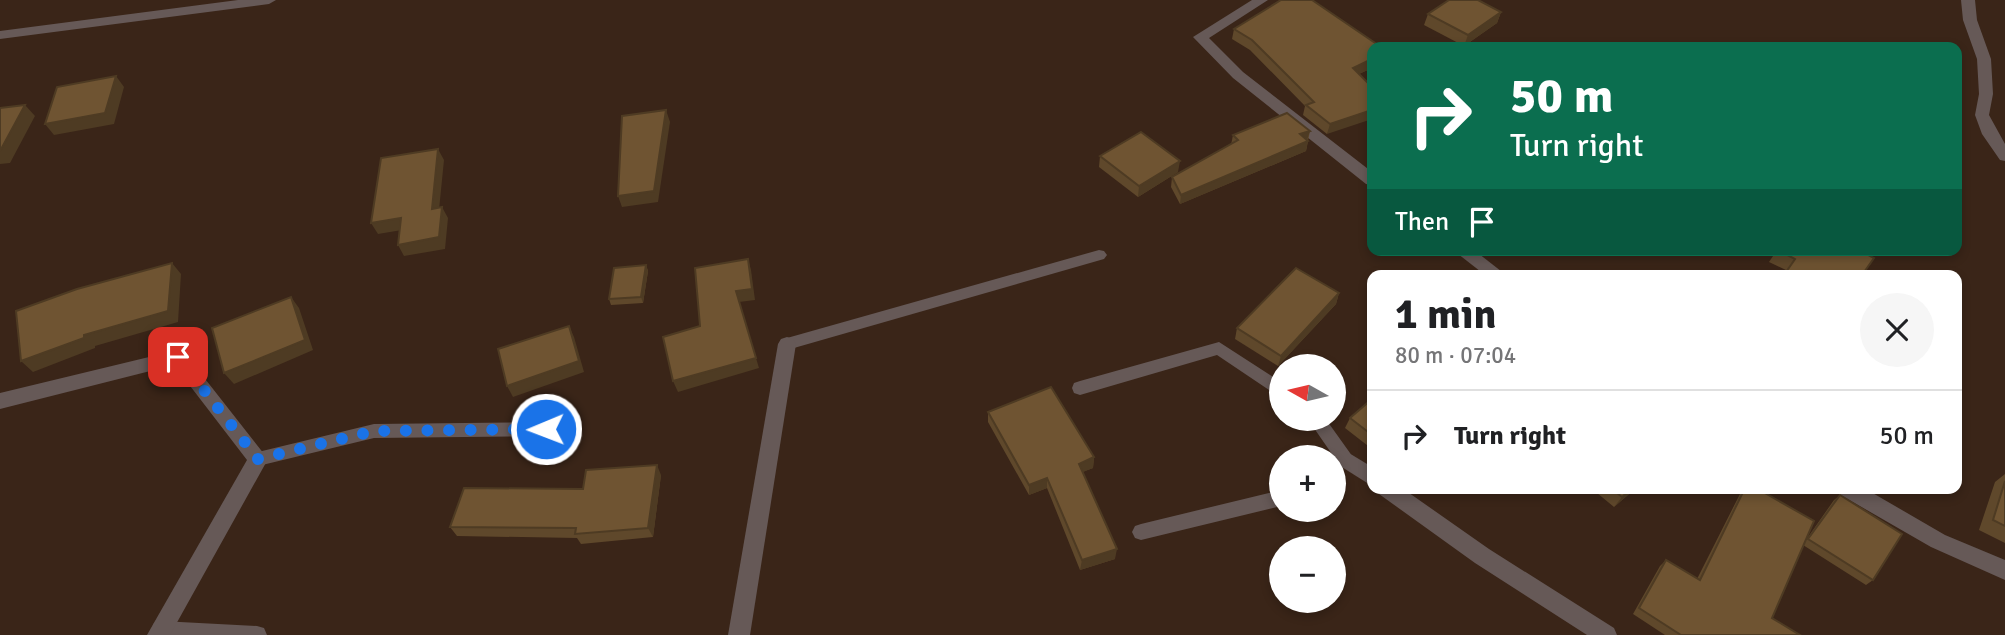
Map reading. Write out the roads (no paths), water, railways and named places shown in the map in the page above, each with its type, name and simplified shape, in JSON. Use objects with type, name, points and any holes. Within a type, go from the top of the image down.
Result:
[{"type":"street","points":[[0,35],[269,0]]},
{"type":"street","points":[[1261,0],[1200,37],[1238,75],[1367,176]]},
{"type":"street","points":[[1968,0],[1970,20],[1984,60],[1986,94],[1982,115],[1990,134],[2005,156]]},
{"type":"street","points":[[1470,256],[1491,270]]},
{"type":"street","points":[[739,635],[787,344]]},
{"type":"street","points":[[0,401],[178,357],[258,459],[159,632]]},
{"type":"street","points":[[1346,465],[1367,476]]},
{"type":"street","points":[[1395,494],[1482,556],[1606,635]]},
{"type":"street","points":[[1856,494],[1938,541],[2005,570]]},
{"type":"lane","points":[[787,344],[1099,255]]},
{"type":"lane","points":[[1080,388],[1219,348],[1269,383]]},
{"type":"lane","points":[[258,459],[374,431],[546,429]]},
{"type":"lane","points":[[1141,532],[1269,501]]},
{"type":"lane","points":[[159,632],[257,635]]}]
